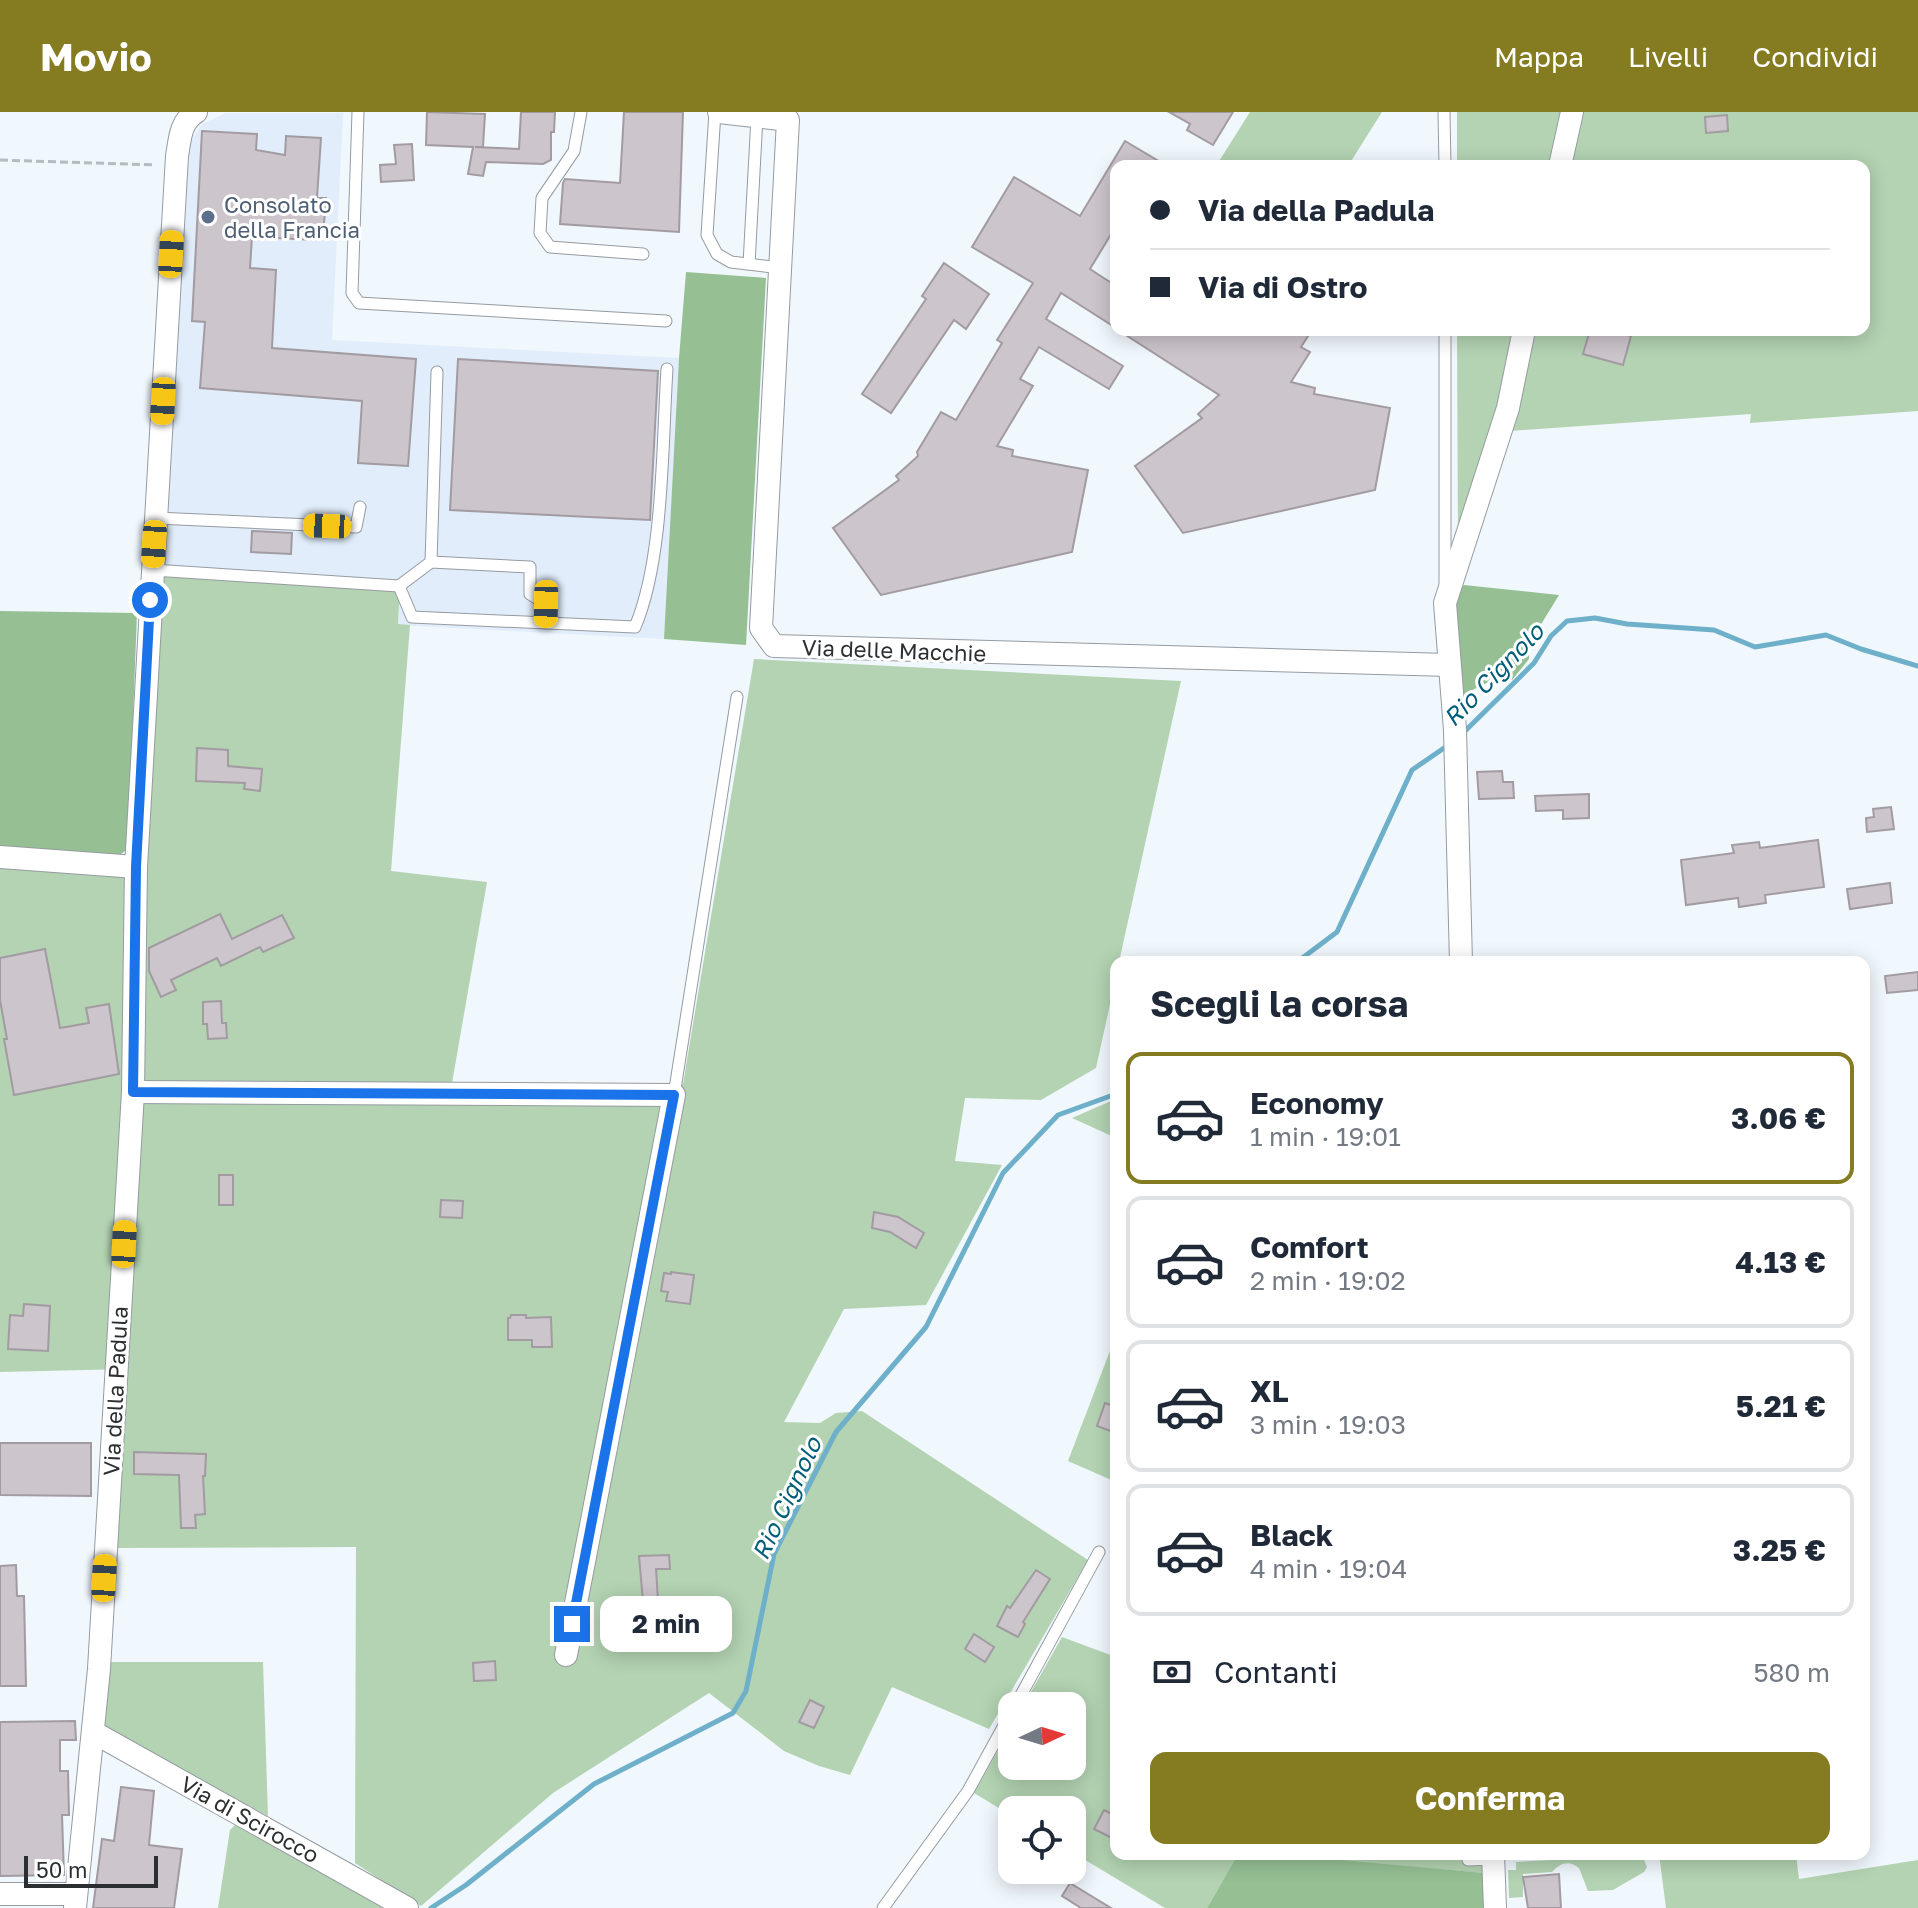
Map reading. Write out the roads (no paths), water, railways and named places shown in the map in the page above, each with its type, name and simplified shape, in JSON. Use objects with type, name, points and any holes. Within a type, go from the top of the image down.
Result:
[{"type":"street","name":"Via della Padula","points":[[76,1901],[93,1732],[133,1092],[136,867],[176,166],[183,124],[196,112]]},
{"type":"street","name":"Via delle Macchie","points":[[717,112],[757,117],[788,116],[761,628],[774,646],[1449,665]]},
{"type":"street","points":[[1561,160],[1572,112]]},
{"type":"street","points":[[1461,956],[1455,730],[1445,603],[1508,408],[1523,336]]},
{"type":"street","points":[[0,857],[136,867]]},
{"type":"street","points":[[133,1092],[678,1095],[566,1655]]},
{"type":"street","name":"Via di Scirocco","points":[[93,1732],[185,1775],[231,1816],[340,1860],[407,1908]]},
{"type":"street","points":[[1493,1860],[1495,1908]]},
{"type":"street","points":[[0,1894],[76,1901]]},
{"type":"lane","points":[[358,112],[352,293],[359,303],[666,321]]},
{"type":"lane","points":[[581,112],[574,151],[542,198],[540,233],[550,247],[643,254]]},
{"type":"lane","points":[[717,112],[707,235],[717,254],[731,262],[780,268]]},
{"type":"lane","points":[[1444,112],[1445,160]]},
{"type":"lane","points":[[749,264],[757,117]]},
{"type":"lane","points":[[1445,336],[1445,603]]},
{"type":"lane","points":[[399,586],[412,617],[635,627],[646,601],[657,524],[667,369]]},
{"type":"lane","points":[[431,562],[437,372]]},
{"type":"lane","points":[[156,518],[356,527],[360,507]]},
{"type":"lane","points":[[152,570],[399,586],[431,562],[530,567],[530,594],[546,604],[546,623]]},
{"type":"lane","points":[[678,1095],[737,697]]},
{"type":"lane","points":[[1022,1692],[1099,1552]]},
{"type":"lane","points":[[883,1908],[968,1791],[998,1736]]},
{"type":"waterway","name":"Rio Cignolo","points":[[1461,735],[1534,663],[1551,636],[1567,621],[1595,618],[1627,624],[1714,630],[1755,647],[1826,635],[1918,666]]},
{"type":"waterway","name":"Rio Cignolo","points":[[1305,956],[1337,932],[1412,770],[1447,746]]},
{"type":"waterway","name":"Rio Cignolo","points":[[431,1908],[466,1885],[594,1784],[733,1713],[746,1691],[774,1554],[836,1432],[926,1327],[1003,1173],[1058,1115],[1110,1096]]},
{"type":"place","name":"Consolato della Francia","points":[[208,217]]}]
